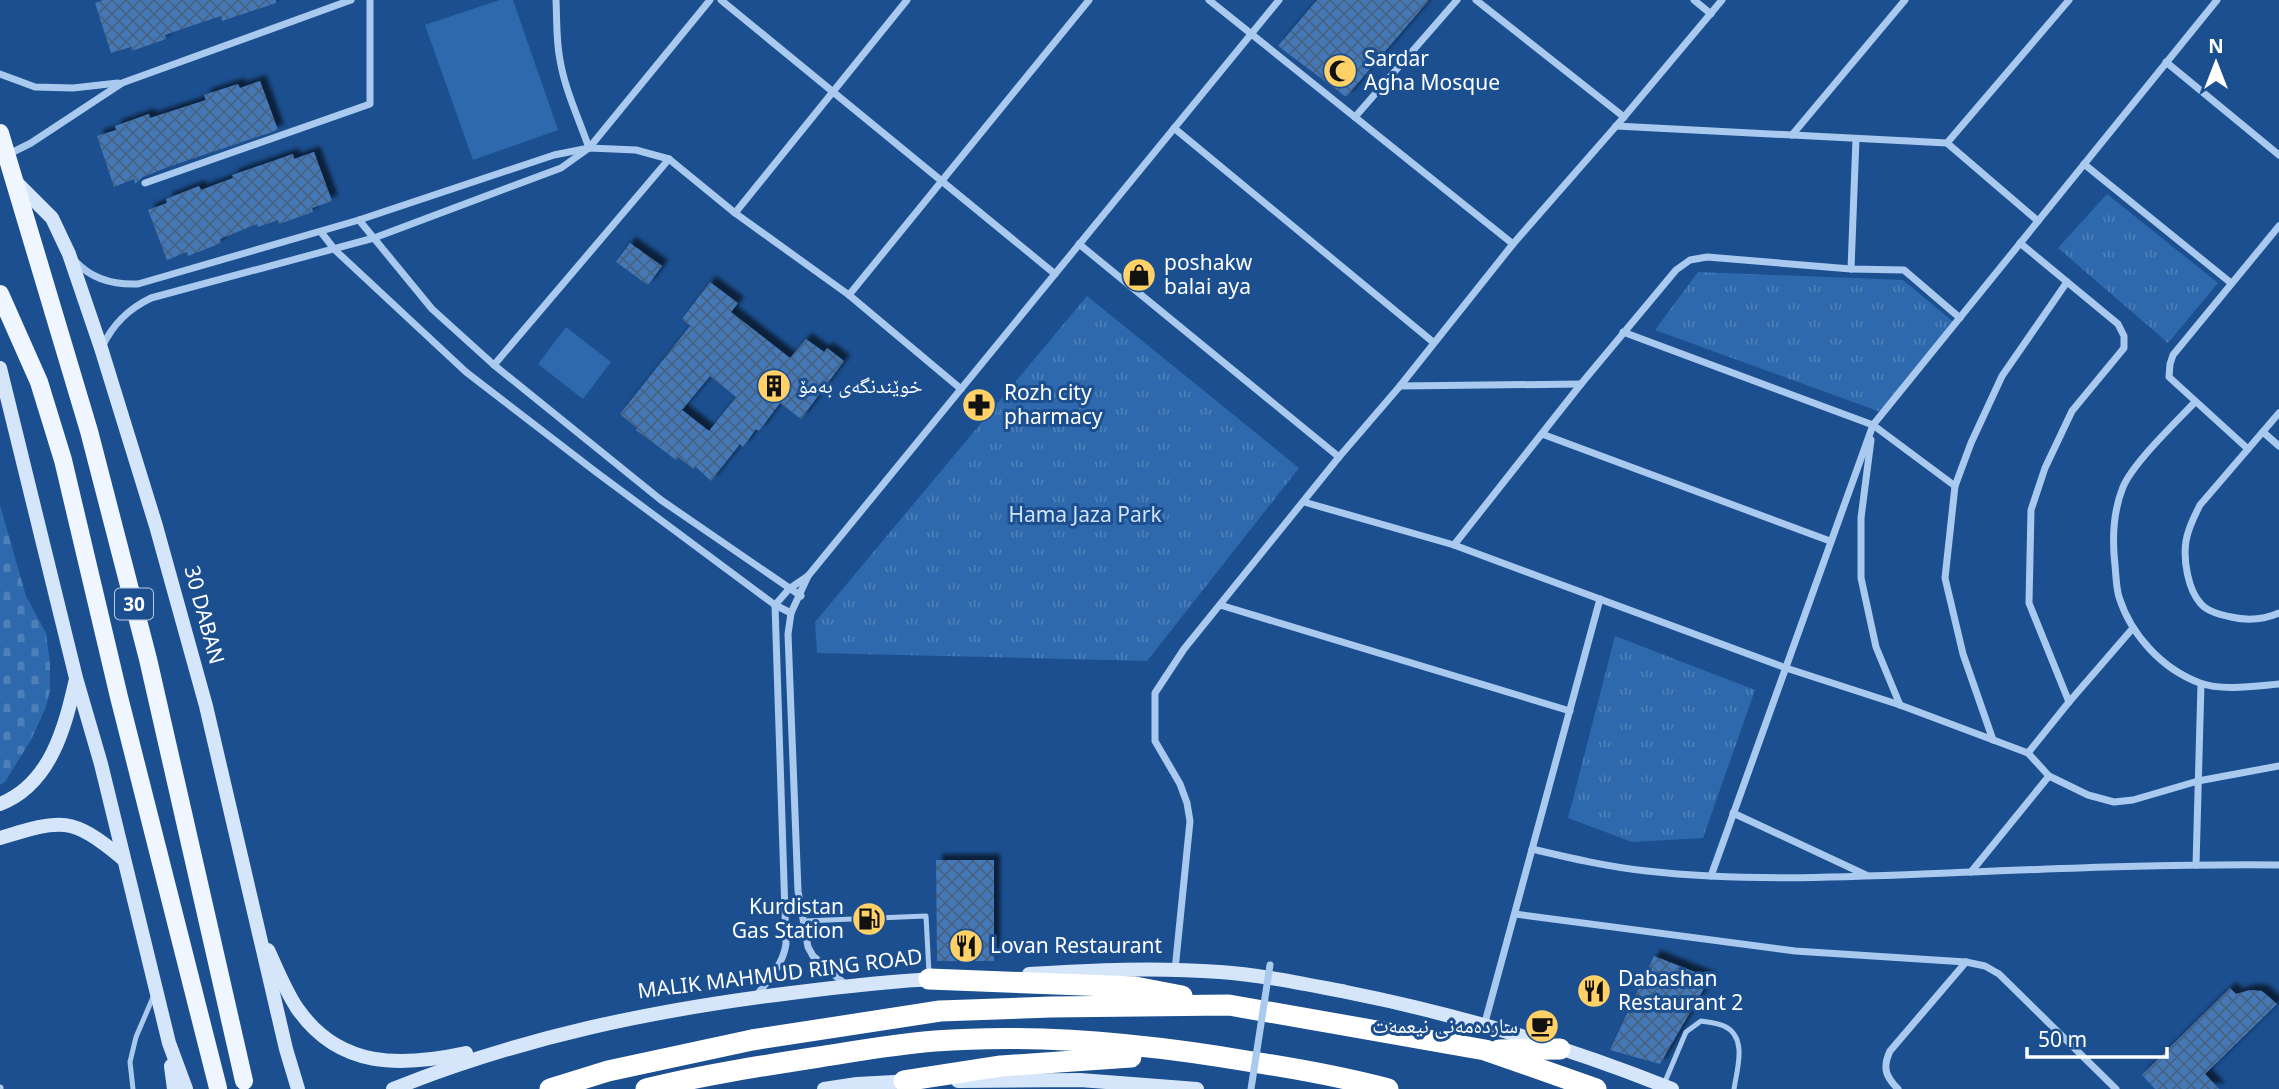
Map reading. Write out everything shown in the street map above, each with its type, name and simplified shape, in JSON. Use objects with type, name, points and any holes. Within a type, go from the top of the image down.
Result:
[{"type":"highway","points":[[929,979],[1135,987],[1485,1050],[1595,1089]]},
{"type":"highway","points":[[550,1089],[686,1053],[940,1011],[1229,1005]]},
{"type":"highway","points":[[646,1089],[695,1077],[866,1050],[935,1041],[999,1039],[1068,1041],[1203,1054],[1348,1078],[1388,1089]]},
{"type":"highway","points":[[1485,1050],[1560,1049]]},
{"type":"highway","points":[[904,1081],[1037,1062],[1203,1054]]},
{"type":"main road","name":"30","points":[[0,133],[89,431],[141,632],[244,1081]]},
{"type":"main road","name":"30 DABAN","points":[[12,178],[52,218],[69,254],[101,348],[156,526],[206,706],[256,926],[298,1089]]},
{"type":"main road","name":"30","points":[[0,294],[40,382],[62,460],[218,1088]]},
{"type":"main road","points":[[0,368],[169,1043],[186,1089]]},
{"type":"main road","points":[[0,804],[13,799],[27,788],[47,763],[66,720],[76,678]]},
{"type":"main road","points":[[0,838],[47,824],[67,824],[86,830],[122,858]]},
{"type":"main road","points":[[256,926],[295,1005],[304,1017],[322,1035],[357,1055],[397,1062],[437,1059],[591,1027]]},
{"type":"main road","name":"MALIK MAHMUD RING ROAD","points":[[393,1089],[465,1061],[652,1013],[848,986],[1116,969],[1222,972],[1298,982],[1408,1004],[1560,1049],[1668,1087]]},
{"type":"main road","points":[[169,1043],[174,1089]]},
{"type":"main road","points":[[824,1089],[904,1081],[1197,1089]]},
{"type":"street","points":[[6,155],[31,143],[56,124],[122,83],[351,0]]},
{"type":"street","points":[[145,183],[369,104],[370,0]]},
{"type":"street","points":[[556,0],[560,61],[589,148]]},
{"type":"street","points":[[101,348],[116,324],[138,305],[151,298],[374,238],[561,168],[589,148],[710,0]]},
{"type":"street","points":[[722,0],[1055,274]]},
{"type":"street","points":[[735,213],[907,0]]},
{"type":"street","points":[[1209,0],[1513,244]]},
{"type":"street","points":[[755,998],[777,968],[785,953],[786,944],[775,605],[789,589],[808,576],[1279,0]]},
{"type":"street","points":[[1355,117],[1457,0]]},
{"type":"street","points":[[1476,0],[1624,117]]},
{"type":"street","points":[[1694,0],[1711,14]]},
{"type":"street","points":[[1175,970],[1190,821],[1180,784],[1155,741],[1155,693],[1184,649],[1513,244],[1722,0]]},
{"type":"street","points":[[1792,135],[1905,0]]},
{"type":"street","points":[[1947,143],[2069,0]]},
{"type":"street","points":[[1711,876],[1873,425],[2217,0]]},
{"type":"street","points":[[849,295],[1084,2]]},
{"type":"street","points":[[2166,62],[2279,155]]},
{"type":"street","points":[[0,74],[35,87],[73,88],[122,83]]},
{"type":"street","points":[[1616,126],[1947,143],[2038,221]]},
{"type":"street","points":[[1174,128],[1433,342]]},
{"type":"street","points":[[1851,269],[1856,139]]},
{"type":"street","points":[[69,254],[79,266],[106,282],[138,285],[321,232],[554,155],[589,148],[636,150],[669,159],[735,213],[849,295],[961,389]]},
{"type":"street","points":[[494,365],[669,159]]},
{"type":"street","points":[[2084,164],[2231,283]]},
{"type":"street","points":[[359,220],[432,309],[494,365],[661,500],[800,597]]},
{"type":"street","points":[[2248,449],[2169,377],[2170,364],[2173,355],[2279,226]]},
{"type":"street","points":[[321,232],[335,250],[466,372],[775,605],[791,613]]},
{"type":"street","points":[[2020,243],[2118,324],[2124,336],[2124,348],[2072,411],[2046,468],[2031,510],[2029,603],[2069,702]]},
{"type":"street","points":[[1079,244],[1339,457]]},
{"type":"street","points":[[1454,545],[1623,332],[1676,270],[1690,260],[1707,257],[1851,269],[1904,270],[1960,318]]},
{"type":"street","points":[[1993,740],[1963,654],[1945,578],[1955,486],[1971,443],[2002,376],[2067,282]]},
{"type":"street","points":[[1623,332],[1873,425],[1955,486]]},
{"type":"street","points":[[1400,386],[1581,384]]},
{"type":"street","points":[[2195,402],[2142,459],[2124,485],[2115,513],[2113,543],[2119,596],[2133,628],[2161,663],[2201,684],[2234,687],[2279,684]]},
{"type":"street","points":[[2279,413],[2200,505],[2186,542],[2187,568],[2192,589],[2201,605],[2218,615],[2239,619],[2265,619],[2279,613]]},
{"type":"street","points":[[1873,425],[1861,518],[1861,578],[1876,647],[1900,705]]},
{"type":"street","points":[[2263,432],[2279,446]]},
{"type":"street","points":[[1542,435],[1830,541]]},
{"type":"street","points":[[1304,502],[1454,545],[1786,668],[1900,705],[2028,753],[2049,776],[2088,795],[2114,802],[2133,800],[2198,781],[2279,766]]},
{"type":"street","points":[[808,576],[791,613],[788,634],[798,891],[808,947],[813,956],[848,986]]},
{"type":"street","points":[[1484,1026],[1600,599]]},
{"type":"street","points":[[1220,606],[1570,711]]},
{"type":"street","points":[[2028,753],[2133,628]]},
{"type":"street","points":[[2196,864],[2201,684]]},
{"type":"street","points":[[1971,872],[2049,776]]},
{"type":"street","points":[[1733,813],[1869,876]]},
{"type":"street","points":[[1532,849],[1647,871],[1711,876],[1869,876],[2196,864],[2279,864]]},
{"type":"street","points":[[1515,914],[1795,951],[1966,962],[1985,966],[1999,974],[2116,1089]]},
{"type":"street","points":[[1898,1089],[1888,1079],[1886,1058],[1966,962]]},
{"type":"street","points":[[1251,1089],[1270,965]]},
{"type":"lane","points":[[804,921],[926,916],[929,979]]},
{"type":"lane","points":[[133,1089],[130,1062],[136,1037],[156,991]]},
{"type":"lane","points":[[1668,1087],[1686,1032],[1701,1021],[1724,1026],[1736,1036],[1740,1047],[1734,1089]]},
{"type":"green space","points":[[499,0],[513,0],[558,130],[473,160],[425,25]]},
{"type":"green space","points":[[2107,194],[2218,283],[2168,343],[2058,248]]},
{"type":"green space","points":[[1698,272],[1903,280],[1957,325],[1886,414],[1655,330]]},
{"type":"green space","name":"Hama Jaza Park","points":[[1087,296],[1299,468],[1147,661],[817,653],[815,622]]},
{"type":"green space","points":[[566,327],[611,362],[583,399],[538,364]]},
{"type":"green space","points":[[0,505],[26,596],[46,633],[50,690],[46,707],[31,740],[5,782],[0,785]]},
{"type":"green space","points":[[1615,636],[1755,690],[1703,838],[1632,842],[1568,818]]},
{"type":"building","points":[[103,0],[276,0],[276,3],[222,21],[221,16],[185,28],[165,35],[166,39],[132,51],[131,47],[111,53],[95,3]]},
{"type":"building","name":"Sardar Agha Mosque","points":[[1317,0],[1429,0],[1346,97],[1278,46]]},
{"type":"building","points":[[260,81],[278,130],[168,167],[143,177],[135,184],[134,179],[114,187],[97,136],[116,130],[115,126],[149,114],[150,118],[206,100],[204,95],[238,84],[240,88]]},
{"type":"building","points":[[314,152],[332,201],[312,208],[313,212],[279,224],[278,220],[258,227],[257,224],[220,239],[221,243],[188,256],[187,252],[167,260],[148,210],[167,203],[166,199],[199,186],[201,190],[233,178],[232,175],[293,154],[294,159]]},
{"type":"building","points":[[630,243],[662,266],[648,285],[616,262]]},
{"type":"building","name":"خوێندنگەی بەمۆ","points":[[710,282],[738,303],[731,312],[790,358],[806,339],[824,352],[827,348],[844,361],[801,419],[780,403],[759,431],[756,429],[743,447],[740,444],[711,481],[696,467],[693,469],[678,457],[676,460],[636,430],[637,428],[620,414],[690,326],[682,319]],"holes":[[[710,376],[736,397],[709,431],[682,410]]]},
{"type":"building","points":[[936,860],[994,860],[994,961],[937,961]]},
{"type":"building","points":[[1654,956],[1710,978],[1660,1064],[1610,1050]]},
{"type":"building","points":[[2230,988],[2236,994],[2250,990],[2262,991],[2277,1004],[2205,1074],[2219,1089],[2155,1089],[2142,1075]]},
{"type":"place","name":"Sardar Agha Mosque","points":[[1340,71]]},
{"type":"place","name":"poshakw balai aya","points":[[1139,275]]},
{"type":"place","name":"خوێندنگەی بەمۆ","points":[[774,386]]},
{"type":"place","name":"Rozh city pharmacy","points":[[979,405]]},
{"type":"place","name":"Kurdistan Gas Station","points":[[869,919]]},
{"type":"place","name":"Lovan Restaurant","points":[[966,946]]},
{"type":"place","name":"Dabashan Restaurant 2","points":[[1594,991]]},
{"type":"place","name":"ساردەمەنی نیعمەت","points":[[1542,1026]]}]
